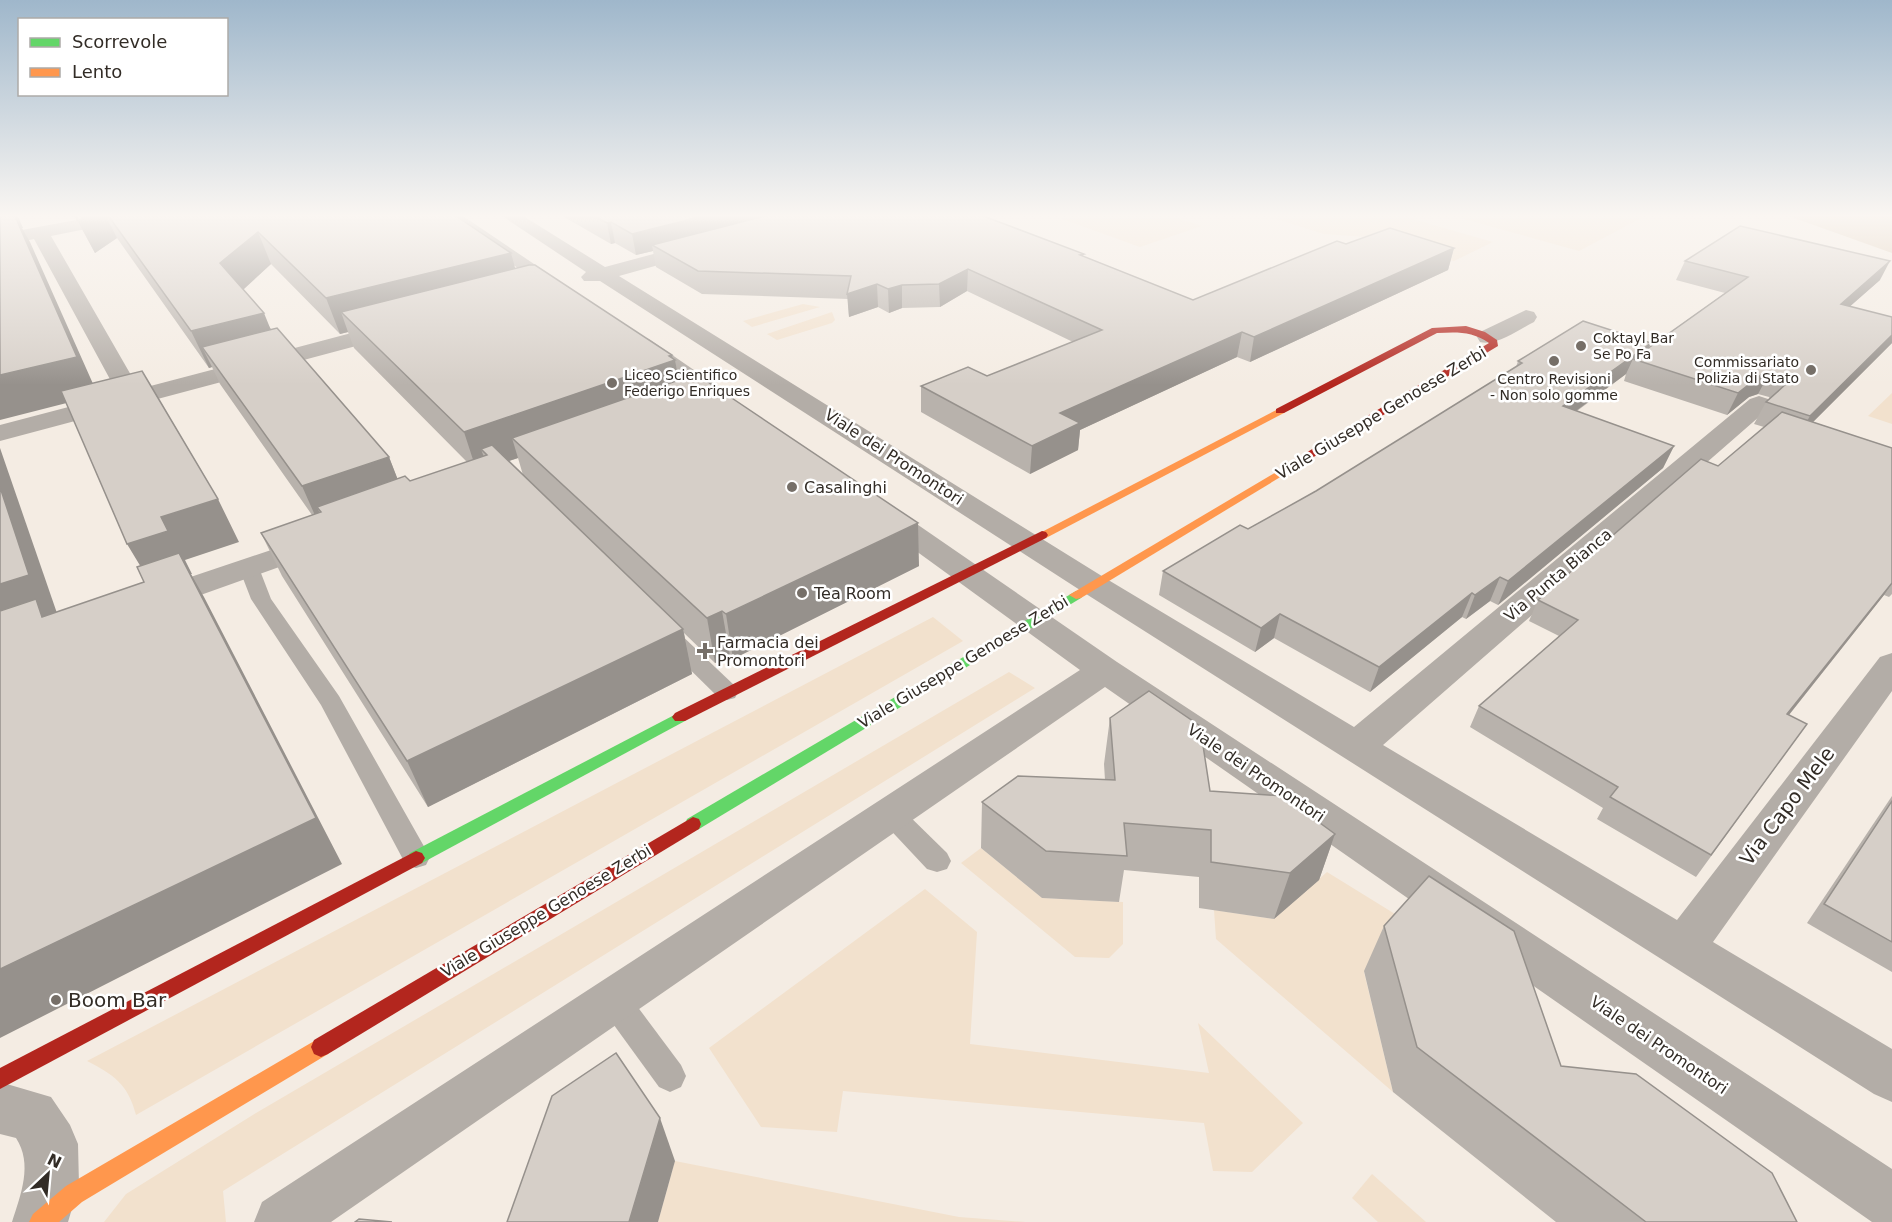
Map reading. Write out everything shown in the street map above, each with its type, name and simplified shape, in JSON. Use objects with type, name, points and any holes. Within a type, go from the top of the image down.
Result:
[{"type":"street","points":[[62,271],[132,398]]},
{"type":"street","points":[[521,271],[545,290],[601,317],[701,402],[755,423]]},
{"type":"street","name":"Viale dei Promontori","points":[[601,271],[1094,585],[1892,1077]]},
{"type":"street","points":[[545,290],[616,271]]},
{"type":"street","points":[[1463,328],[1488,313]]},
{"type":"street","points":[[1488,337],[1526,317]]},
{"type":"street","points":[[0,433],[418,323]]},
{"type":"street","name":"Viale Giuseppe Genoese Zerbi","points":[[0,1079],[727,692],[968,573],[1436,330],[1463,328],[1488,337],[1494,342],[1493,346],[84,1188],[41,1222]]},
{"type":"street","points":[[701,402],[769,377]]},
{"type":"street","name":"Via Punta Bianca","points":[[1357,746],[1759,404]]},
{"type":"street","name":"Viale dei Promontori","points":[[851,491],[1105,670],[1892,1202]]},
{"type":"street","points":[[124,610],[338,536]]},
{"type":"street","name":"Via Capo Mele","points":[[1683,947],[1892,665]]},
{"type":"street","points":[[282,1222],[1105,670]]},
{"type":"street","points":[[0,1108],[32,1116],[51,1144],[51,1185],[41,1222]]},
{"type":"lane","points":[[249,568],[261,599],[331,702],[416,857]]},
{"type":"lane","points":[[655,622],[727,692]]},
{"type":"lane","points":[[891,814],[937,861]]},
{"type":"lane","points":[[614,1000],[670,1076]]},
{"type":"shaded area","points":[[803,304],[820,307],[752,327],[743,321]]},
{"type":"shaded area","points":[[832,312],[835,320],[832,323],[777,340],[767,334]]},
{"type":"shaded area","points":[[1892,393],[1892,424],[1868,416]]},
{"type":"shaded area","points":[[933,617],[963,641],[136,1115],[129,1095],[119,1082],[87,1061]]},
{"type":"shaded area","points":[[1009,672],[1035,688],[223,1191],[226,1222],[104,1222],[126,1194],[256,1113]]},
{"type":"shaded area","points":[[981,848],[1042,898],[1123,902],[1123,944],[1109,958],[1075,957],[961,863]]},
{"type":"shaded area","points":[[1327,872],[1408,922],[1364,972],[1393,1092],[1216,939],[1214,910],[1274,919]]},
{"type":"shaded area","points":[[925,889],[977,932],[970,1044],[1209,1073],[1198,1023],[1303,1123],[1252,1172],[1213,1171],[1204,1123],[843,1091],[837,1132],[761,1127],[709,1048]]},
{"type":"shaded area","points":[[675,1161],[959,1217],[1026,1222],[658,1222]]},
{"type":"shaded area","points":[[1372,1174],[1426,1222],[1378,1222],[1352,1198]]},
{"type":"building","points":[[0,271],[39,271],[77,357],[0,375]]},
{"type":"building","points":[[148,271],[227,271],[264,313],[191,331]]},
{"type":"building","points":[[298,271],[437,271],[326,298]]},
{"type":"building","points":[[505,271],[544,271],[672,355],[669,356],[675,360],[464,432],[341,312]]},
{"type":"building","points":[[699,271],[964,271],[939,284],[902,285],[888,289],[877,284],[847,294],[851,276]]},
{"type":"building","points":[[972,271],[1120,271],[1193,300],[1264,271],[1402,271],[1254,337],[1242,332],[1060,413],[1080,423],[1032,446],[921,386],[968,367],[987,376],[1102,330]]},
{"type":"building","points":[[1724,271],[1879,271],[1841,304],[1892,317],[1892,335],[1810,416],[1766,402],[1786,384],[1780,375],[1770,372],[1761,375],[1738,393],[1633,359],[1748,277]]},
{"type":"building","points":[[1583,321],[1651,343],[1563,406],[1674,446],[1508,581],[1500,577],[1475,595],[1472,593],[1379,667],[1280,614],[1261,628],[1163,571],[1240,525],[1248,529],[1316,491],[1522,363],[1518,361]]},
{"type":"building","points":[[277,328],[389,457],[302,486],[202,347]]},
{"type":"building","points":[[142,371],[218,499],[161,517],[168,531],[127,544],[61,391]]},
{"type":"building","points":[[696,374],[918,523],[726,614],[722,611],[707,618],[512,438]]},
{"type":"building","points":[[1782,412],[1892,448],[1892,583],[1787,714],[1807,724],[1711,855],[1610,797],[1618,787],[1479,706],[1578,620],[1538,600],[1701,459],[1718,466]]},
{"type":"building","points":[[492,445],[683,629],[407,761],[261,533],[321,512],[317,507],[405,476],[410,481],[487,455],[481,449]]},
{"type":"building","points":[[0,487],[29,575],[0,584]]},
{"type":"building","points":[[179,553],[316,818],[0,969],[0,611],[36,599],[42,617],[144,582],[137,567]]},
{"type":"building","points":[[1149,691],[1200,726],[1210,791],[1283,796],[1335,834],[1290,873],[1211,862],[1211,830],[1124,823],[1127,856],[1046,851],[982,802],[1018,776],[1115,780],[1110,718]]},
{"type":"building","points":[[1892,801],[1892,942],[1824,904]]},
{"type":"building","points":[[1429,876],[1514,931],[1561,1066],[1636,1074],[1772,1173],[1797,1222],[1646,1222],[1417,1047],[1384,926]]},
{"type":"building","points":[[616,1053],[660,1118],[629,1222],[507,1222],[552,1096]]},
{"type":"building","points":[[359,1219],[392,1222],[355,1222]]},
{"type":"traffic: fast","points":[[693,824],[1076,595]]},
{"type":"traffic: fast","points":[[416,858],[680,717]]},
{"type":"traffic: slow","points":[[1042,535],[1280,411]]},
{"type":"traffic: slow","points":[[1076,595],[1288,468]]},
{"type":"traffic: slow","points":[[41,1222],[74,1194],[321,1047]]},
{"type":"traffic: jam","points":[[1280,411],[1435,330],[1466,329],[1482,334],[1494,342],[1493,346],[1288,468]]},
{"type":"traffic: jam","points":[[680,717],[1042,535]]},
{"type":"traffic: jam","points":[[321,1047],[693,824]]},
{"type":"traffic: jam","points":[[0,1079],[416,858]]},
{"type":"place","name":"Coktayl Bar Se Po Fa","points":[[1581,346]]},
{"type":"place","name":"Centro Revisioni - Non solo gomme","points":[[1554,361]]},
{"type":"place","name":"Commissariato Polizia di Stato","points":[[1811,370]]},
{"type":"place","name":"Liceo Scientifico Federigo Enriques","points":[[612,383]]},
{"type":"place","name":"Casalinghi","points":[[792,487]]},
{"type":"place","name":"Tea Room","points":[[802,593]]},
{"type":"place","name":"Farmacia dei Promontori","points":[[705,651]]},
{"type":"place","name":"Boom Bar","points":[[56,1000]]}]
